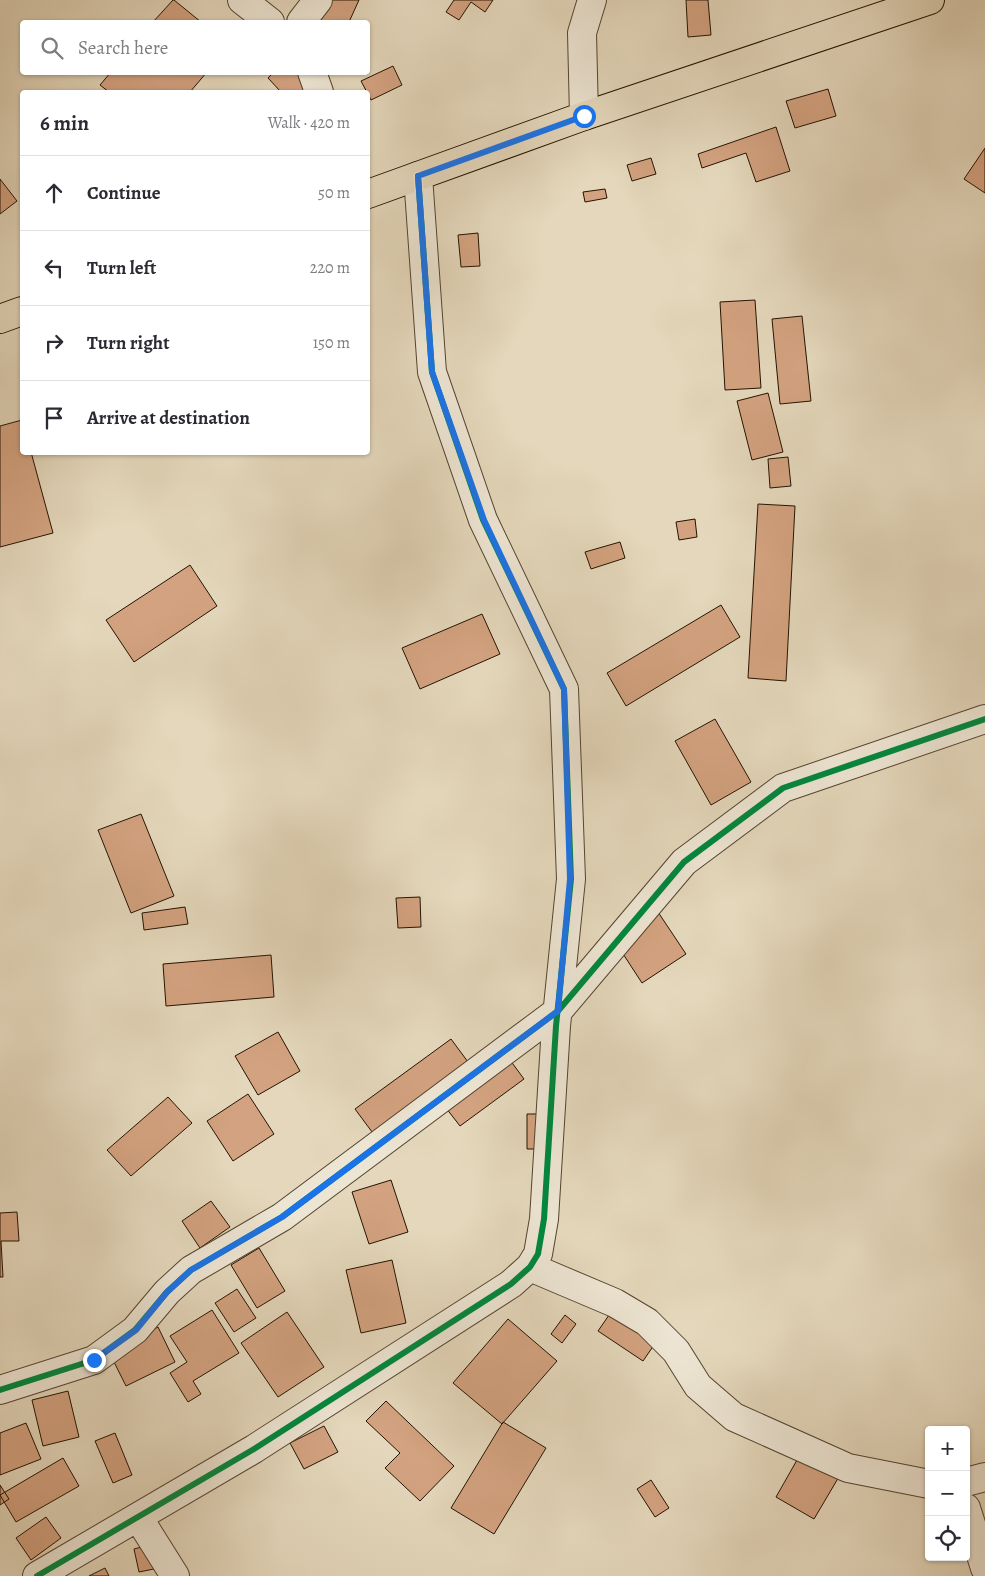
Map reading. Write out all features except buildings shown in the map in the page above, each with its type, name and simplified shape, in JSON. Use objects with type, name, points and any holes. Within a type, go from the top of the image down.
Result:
[{"type":"main road","points":[[370,193],[584,116],[930,0]]},
{"type":"main road","points":[[0,319],[20,312]]},
{"type":"street","points":[[242,0],[267,20]]},
{"type":"street","points":[[303,20],[318,0]]},
{"type":"street","points":[[584,116],[582,33],[592,0]]},
{"type":"street","points":[[313,75],[318,90]]},
{"type":"street","points":[[37,1576],[287,1428],[511,1284],[530,1267],[538,1254],[544,1219],[558,1011],[570,879],[564,689],[484,520],[432,372],[418,176]]},
{"type":"street","points":[[0,1390],[94,1360],[136,1330],[167,1292],[191,1270],[282,1217],[558,1011],[684,862],[783,788],[985,719]]},
{"type":"street","points":[[530,1267],[615,1303],[647,1322],[676,1351],[698,1386],[734,1417],[848,1468],[925,1483]]},
{"type":"street","points":[[970,1481],[985,1477]]},
{"type":"street","points":[[969,1516],[985,1568]]},
{"type":"street","points":[[138,1517],[174,1576]]},
{"type":"cycle path","points":[[37,1576],[254,1449],[511,1284],[530,1267],[538,1254],[544,1219],[556,1026],[571,879],[564,689],[483,520],[432,372],[418,176]]},
{"type":"cycle path","points":[[0,1390],[94,1360],[135,1330],[167,1292],[191,1270],[282,1217],[558,1011],[684,862],[783,788],[985,719]]},
{"type":"route","points":[[94,1360],[136,1330],[167,1292],[191,1270],[282,1217],[558,1011],[570,879],[564,689],[484,520],[432,372],[418,176],[584,116]]}]
